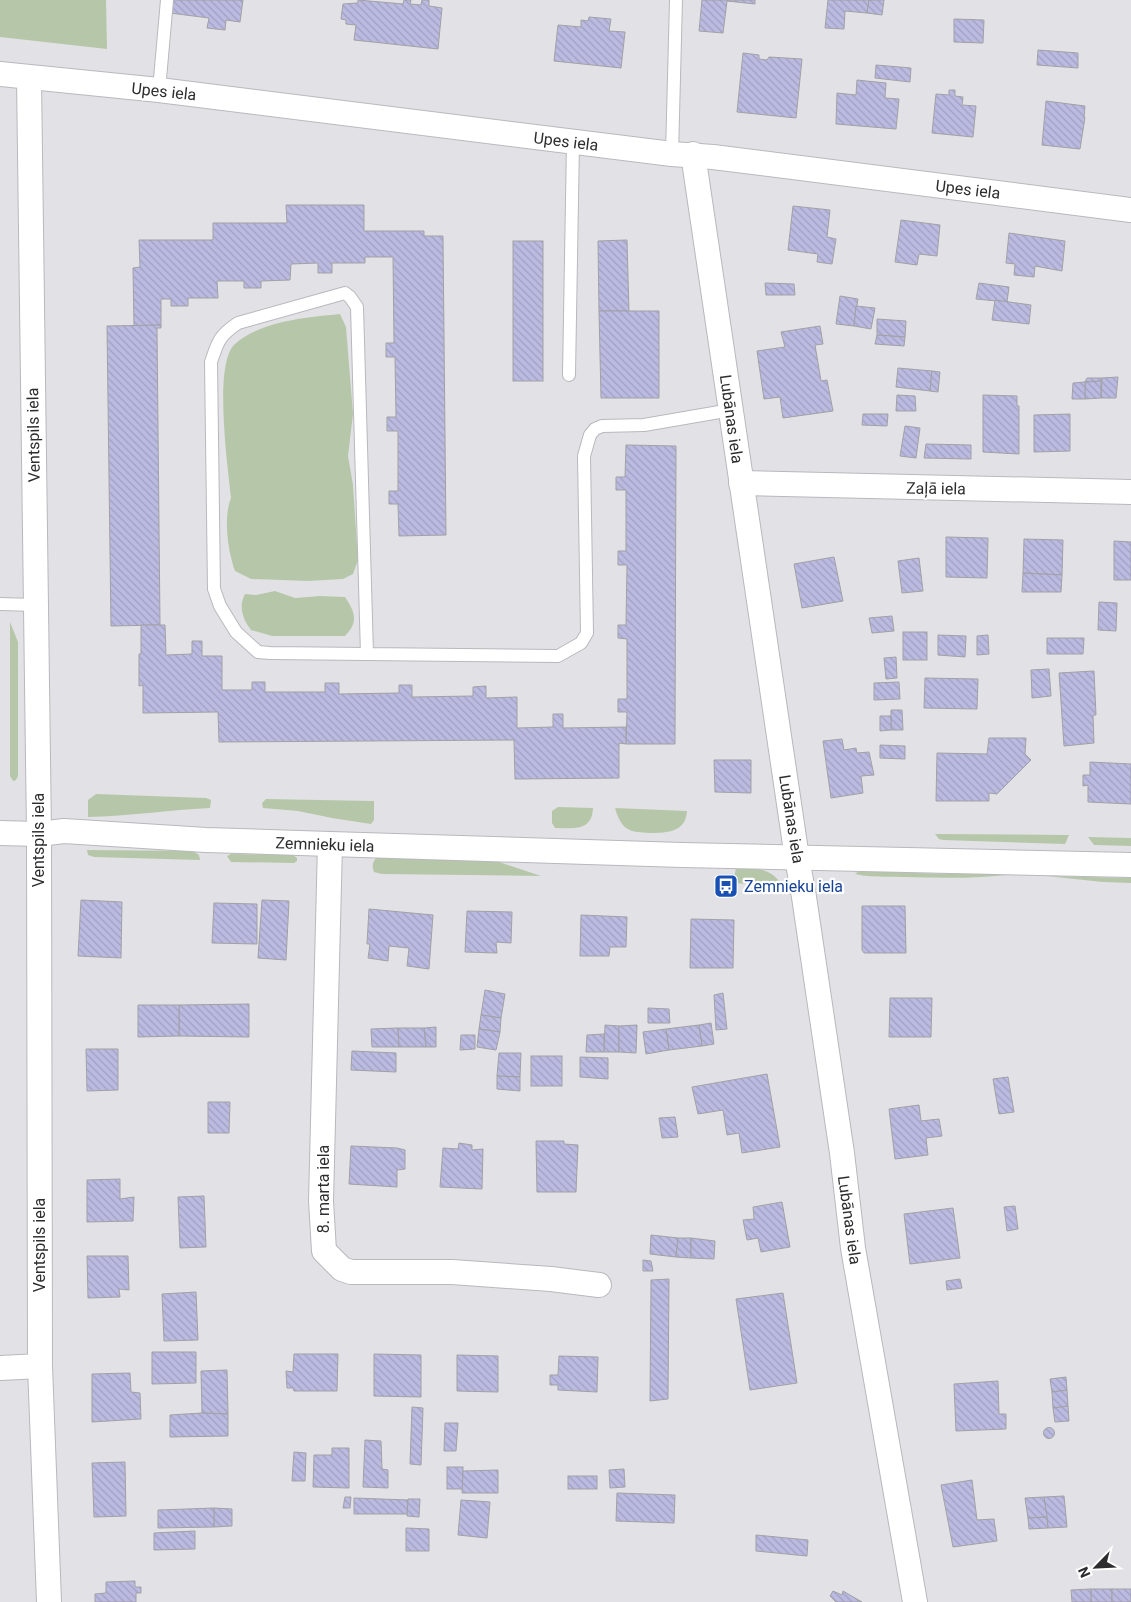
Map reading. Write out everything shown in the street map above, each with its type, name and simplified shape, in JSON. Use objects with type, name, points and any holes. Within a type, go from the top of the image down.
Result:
[{"type":"street","name":"Upes iela","points":[[0,74],[159,90],[1131,210]]},
{"type":"street","name":"Ventspils iela","points":[[29,78],[39,834],[40,1366],[49,1602]]},
{"type":"street","name":"Lubānas iela","points":[[682,154],[731,410],[836,1114],[853,1248],[915,1602]]},
{"type":"street","name":"Zaļā iela","points":[[741,483],[1131,492]]},
{"type":"street","name":"Zemnieku iela","points":[[0,833],[39,834],[64,831],[206,840],[330,844],[797,858],[1131,865]]},
{"type":"street","name":"8. marta iela","points":[[330,844],[322,1200],[324,1251],[342,1269],[351,1272],[452,1272],[551,1279],[599,1285]]},
{"type":"street","points":[[0,1368],[40,1366]]},
{"type":"lane","points":[[159,90],[168,0]]},
{"type":"lane","points":[[676,0],[682,154]]},
{"type":"lane","points":[[569,375],[573,142]]},
{"type":"lane","points":[[366,654],[359,322],[357,307],[350,297],[344,293],[238,323],[224,332],[216,346],[211,362],[214,589],[220,606],[236,632],[258,652],[366,654],[558,656],[582,642],[587,633],[584,456],[590,435],[595,429],[602,426],[644,425],[731,410]]},
{"type":"lane","points":[[0,604],[35,605]]},
{"type":"green space","points":[[0,0],[106,0],[107,49],[0,37]]},
{"type":"green space","points":[[340,314],[346,327],[353,414],[348,456],[353,485],[358,560],[353,574],[343,579],[308,581],[251,579],[235,571],[227,535],[227,515],[231,498],[225,441],[223,393],[228,355],[235,344],[246,336],[271,325]]},
{"type":"green space","points":[[275,591],[295,598],[345,597],[353,612],[354,621],[352,626],[345,636],[272,636],[251,630],[242,613],[245,594],[256,595]]},
{"type":"green space","points":[[10,622],[18,642],[18,776],[13,781],[10,776]]},
{"type":"green space","points":[[96,794],[206,798],[211,800],[210,808],[88,817],[88,800]]},
{"type":"green space","points":[[266,799],[374,801],[374,820],[371,824],[298,811],[263,808],[262,803]]},
{"type":"green space","points":[[558,807],[593,808],[592,816],[585,825],[580,827],[555,828],[552,823],[552,811]]},
{"type":"green space","points":[[615,808],[687,811],[686,818],[679,828],[662,833],[649,833],[634,832],[626,828],[620,821]]},
{"type":"green space","points":[[935,834],[1069,835],[1065,844],[943,840],[939,839]]},
{"type":"green space","points":[[1088,837],[1131,838],[1131,846],[1094,845]]},
{"type":"green space","points":[[87,850],[193,851],[199,855],[200,860],[94,857],[88,855]]},
{"type":"green space","points":[[231,854],[293,855],[297,858],[297,861],[294,863],[231,862],[227,856]]},
{"type":"green space","points":[[376,858],[499,862],[541,876],[382,874],[374,872],[373,866]]},
{"type":"green space","points":[[736,868],[752,868],[765,871],[781,883],[785,891],[773,892],[761,886],[737,883],[734,878]]},
{"type":"green space","points":[[859,871],[1015,874],[930,878],[855,874]]},
{"type":"green space","points":[[1046,876],[1131,878],[1131,883],[1103,882]]},
{"type":"building","points":[[172,0],[243,0],[240,22],[226,20],[225,30],[207,28],[209,18],[170,13]]},
{"type":"building","points":[[358,0],[403,4],[404,0],[411,0],[410,4],[421,5],[422,0],[429,0],[429,6],[442,8],[438,49],[354,40],[356,25],[346,24],[346,20],[341,19],[343,4],[358,3]]},
{"type":"building","points":[[702,0],[755,0],[755,4],[727,1],[723,33],[699,31]]},
{"type":"building","points":[[828,0],[869,0],[867,13],[845,11],[844,29],[825,28]]},
{"type":"building","points":[[869,0],[884,0],[882,15],[867,13]]},
{"type":"building","points":[[589,17],[611,19],[609,31],[625,32],[621,68],[554,61],[558,25],[581,27],[581,20],[588,21]]},
{"type":"building","points":[[954,19],[984,20],[983,43],[954,42]]},
{"type":"building","points":[[1038,50],[1078,53],[1078,68],[1037,65]]},
{"type":"building","points":[[743,53],[759,55],[759,59],[767,60],[769,57],[802,59],[796,118],[737,112]]},
{"type":"building","points":[[876,65],[911,68],[910,82],[875,78]]},
{"type":"building","points":[[857,80],[886,83],[885,98],[899,99],[896,129],[836,124],[837,93],[856,95]]},
{"type":"building","points":[[949,90],[955,90],[955,96],[963,97],[962,105],[976,106],[973,137],[932,133],[936,94],[949,95]]},
{"type":"building","points":[[1046,101],[1085,106],[1080,149],[1042,145]]},
{"type":"building","points":[[286,205],[364,205],[364,231],[424,231],[424,236],[443,236],[446,535],[399,536],[398,504],[389,504],[389,491],[398,491],[398,431],[387,431],[387,417],[396,417],[395,357],[386,357],[386,343],[394,343],[393,257],[365,257],[365,263],[332,263],[332,273],[318,273],[318,263],[291,264],[290,280],[261,281],[261,288],[244,288],[244,281],[217,281],[218,298],[188,298],[188,306],[171,306],[171,299],[161,299],[161,325],[134,326],[133,268],[140,267],[139,240],[213,240],[213,223],[287,223]]},
{"type":"building","points":[[793,206],[830,210],[827,237],[836,239],[832,264],[817,262],[818,254],[788,250]]},
{"type":"building","points":[[901,220],[940,225],[937,256],[919,254],[917,265],[895,262]]},
{"type":"building","points":[[1009,233],[1065,241],[1062,271],[1035,266],[1034,277],[1014,275],[1015,264],[1006,263]]},
{"type":"building","points":[[627,240],[629,311],[599,311],[598,241]]},
{"type":"building","points":[[513,241],[543,241],[543,381],[513,381]]},
{"type":"building","points":[[765,283],[794,284],[795,295],[766,295]]},
{"type":"building","points":[[979,283],[1009,287],[1007,302],[976,299]]},
{"type":"building","points":[[840,296],[858,299],[854,326],[836,324]]},
{"type":"building","points":[[995,300],[1031,305],[1029,324],[992,320]]},
{"type":"building","points":[[856,306],[875,308],[871,329],[854,326]]},
{"type":"building","points":[[599,311],[659,311],[659,398],[601,398]]},
{"type":"building","points":[[877,319],[906,321],[905,337],[877,335]]},
{"type":"building","points":[[161,325],[161,328],[157,328],[160,625],[111,626],[107,326]]},
{"type":"building","points":[[820,326],[823,344],[815,345],[821,381],[827,380],[833,411],[783,418],[780,397],[764,399],[757,351],[785,347],[781,332]]},
{"type":"building","points":[[877,335],[905,337],[904,346],[875,344]]},
{"type":"building","points":[[898,368],[932,371],[930,391],[896,387]]},
{"type":"building","points":[[932,371],[940,372],[938,392],[930,391]]},
{"type":"building","points":[[1118,377],[1116,398],[1101,398],[1102,378]]},
{"type":"building","points":[[1087,378],[1102,378],[1101,381],[1085,382]]},
{"type":"building","points":[[1101,381],[1101,398],[1085,399],[1085,382]]},
{"type":"building","points":[[1085,382],[1085,399],[1072,399],[1073,383]]},
{"type":"building","points":[[897,395],[915,396],[916,411],[896,411]]},
{"type":"building","points":[[983,395],[1017,396],[1017,406],[1019,406],[1019,454],[983,452]]},
{"type":"building","points":[[863,414],[888,414],[887,426],[862,425]]},
{"type":"building","points":[[1070,414],[1070,451],[1034,452],[1034,415]]},
{"type":"building","points":[[905,426],[920,428],[916,458],[900,456]]},
{"type":"building","points":[[926,444],[971,445],[971,459],[924,458]]},
{"type":"building","points":[[626,445],[676,446],[675,744],[626,744],[627,712],[618,712],[618,699],[627,699],[627,639],[618,638],[618,625],[626,625],[627,565],[618,565],[618,551],[626,551],[626,490],[616,490],[616,477],[625,477]]},
{"type":"building","points":[[946,537],[988,538],[987,578],[946,577]]},
{"type":"building","points":[[1024,539],[1063,540],[1062,575],[1023,573]]},
{"type":"building","points":[[1114,541],[1131,542],[1131,580],[1114,580]]},
{"type":"building","points":[[834,557],[843,601],[802,608],[794,564]]},
{"type":"building","points":[[919,558],[923,591],[902,593],[898,561]]},
{"type":"building","points":[[1023,573],[1062,575],[1061,592],[1022,592]]},
{"type":"building","points":[[1099,602],[1117,603],[1116,631],[1098,630]]},
{"type":"building","points":[[892,616],[894,631],[872,633],[869,618]]},
{"type":"building","points":[[141,625],[165,625],[166,655],[192,654],[192,641],[202,641],[202,656],[222,656],[222,690],[252,690],[252,682],[265,682],[265,692],[325,692],[325,683],[339,683],[339,694],[399,693],[399,685],[412,685],[412,697],[473,696],[473,687],[486,686],[486,698],[517,697],[517,728],[553,727],[553,714],[563,714],[563,728],[626,727],[626,744],[619,743],[619,778],[515,779],[514,740],[219,742],[218,712],[143,713],[143,685],[139,686]]},
{"type":"building","points":[[903,632],[927,632],[927,660],[903,660]]},
{"type":"building","points":[[938,635],[966,636],[965,657],[938,655]]},
{"type":"building","points":[[988,635],[989,654],[977,655],[977,636]]},
{"type":"building","points":[[1047,638],[1084,638],[1083,654],[1047,654]]},
{"type":"building","points":[[896,657],[897,678],[886,679],[884,658]]},
{"type":"building","points":[[1049,669],[1051,696],[1032,698],[1031,670]]},
{"type":"building","points":[[1094,671],[1096,715],[1093,715],[1094,743],[1064,746],[1059,673]]},
{"type":"building","points":[[925,678],[978,679],[977,709],[924,708]]},
{"type":"building","points":[[899,682],[900,699],[874,700],[874,683]]},
{"type":"building","points":[[891,710],[902,710],[903,730],[891,730]]},
{"type":"building","points":[[880,716],[891,716],[891,730],[880,731]]},
{"type":"building","points":[[989,738],[1026,738],[1025,754],[1031,760],[997,794],[989,793],[989,801],[936,801],[937,753],[987,754]]},
{"type":"building","points":[[842,739],[844,750],[856,748],[857,753],[869,752],[874,775],[861,776],[863,793],[831,798],[823,741]]},
{"type":"building","points":[[880,745],[905,746],[905,759],[880,758]]},
{"type":"building","points":[[714,760],[751,760],[751,793],[715,792]]},
{"type":"building","points":[[1090,762],[1131,764],[1131,804],[1088,802],[1088,785],[1083,786],[1083,775],[1090,775]]},
{"type":"building","points":[[81,900],[122,902],[121,958],[78,956]]},
{"type":"building","points":[[262,900],[289,901],[286,960],[258,958]]},
{"type":"building","points":[[214,903],[257,904],[257,944],[212,943]]},
{"type":"building","points":[[862,906],[905,906],[906,953],[864,953],[862,950]]},
{"type":"building","points":[[369,909],[433,915],[429,969],[407,966],[409,948],[389,946],[388,961],[368,958],[370,944],[367,944]]},
{"type":"building","points":[[467,911],[512,912],[511,943],[496,942],[497,953],[465,952]]},
{"type":"building","points":[[581,915],[627,917],[626,947],[610,947],[609,956],[580,956]]},
{"type":"building","points":[[691,919],[734,920],[733,968],[690,968]]},
{"type":"building","points":[[485,990],[505,994],[501,1018],[481,1015]]},
{"type":"building","points":[[723,993],[727,1029],[716,1030],[714,995]]},
{"type":"building","points":[[890,998],[932,998],[931,1037],[889,1037]]},
{"type":"building","points":[[249,1004],[249,1037],[179,1036],[179,1005]]},
{"type":"building","points":[[138,1005],[179,1005],[179,1036],[138,1037]]},
{"type":"building","points":[[648,1008],[669,1009],[670,1023],[648,1023]]},
{"type":"building","points":[[481,1015],[501,1018],[500,1032],[479,1029]]},
{"type":"building","points":[[711,1023],[714,1044],[702,1046],[699,1025]]},
{"type":"building","points":[[605,1025],[619,1026],[619,1052],[604,1052]]},
{"type":"building","points":[[637,1025],[636,1053],[619,1052],[619,1026]]},
{"type":"building","points":[[699,1025],[702,1046],[669,1050],[666,1029]]},
{"type":"building","points":[[436,1027],[436,1047],[426,1047],[424,1028]]},
{"type":"building","points":[[398,1028],[399,1047],[372,1047],[371,1029]]},
{"type":"building","points":[[398,1028],[424,1028],[426,1047],[399,1047]]},
{"type":"building","points":[[479,1029],[500,1032],[496,1050],[477,1047]]},
{"type":"building","points":[[666,1029],[669,1050],[646,1054],[643,1032]]},
{"type":"building","points":[[604,1034],[604,1052],[586,1052],[587,1035]]},
{"type":"building","points":[[461,1035],[475,1035],[475,1049],[460,1050]]},
{"type":"building","points":[[86,1049],[118,1049],[118,1090],[87,1091]]},
{"type":"building","points":[[352,1051],[396,1053],[396,1072],[351,1070]]},
{"type":"building","points":[[499,1053],[521,1053],[520,1077],[497,1076]]},
{"type":"building","points":[[531,1056],[562,1056],[562,1086],[531,1086]]},
{"type":"building","points":[[580,1057],[608,1058],[608,1079],[580,1077]]},
{"type":"building","points":[[767,1074],[780,1147],[742,1153],[739,1133],[727,1135],[723,1110],[698,1114],[692,1087]]},
{"type":"building","points":[[497,1076],[520,1077],[520,1091],[497,1089]]},
{"type":"building","points":[[1008,1077],[1014,1112],[999,1114],[993,1079]]},
{"type":"building","points":[[208,1102],[230,1102],[229,1133],[208,1133]]},
{"type":"building","points":[[919,1105],[921,1121],[939,1119],[942,1136],[926,1138],[928,1155],[895,1159],[889,1109]]},
{"type":"building","points":[[675,1117],[678,1137],[662,1138],[659,1118]]},
{"type":"building","points":[[536,1141],[564,1141],[564,1144],[578,1145],[576,1192],[537,1192]]},
{"type":"building","points":[[459,1143],[472,1145],[472,1150],[483,1149],[482,1189],[440,1187],[443,1148],[458,1149]]},
{"type":"building","points":[[351,1146],[405,1150],[405,1169],[397,1170],[397,1187],[349,1184]]},
{"type":"building","points":[[120,1179],[120,1199],[134,1197],[133,1221],[87,1222],[87,1180]]},
{"type":"building","points":[[204,1196],[206,1247],[180,1248],[178,1197]]},
{"type":"building","points":[[782,1202],[790,1247],[761,1252],[758,1238],[747,1240],[743,1220],[754,1219],[753,1207]]},
{"type":"building","points":[[1015,1206],[1018,1229],[1007,1231],[1004,1207]]},
{"type":"building","points":[[953,1208],[960,1258],[910,1264],[904,1214]]},
{"type":"building","points":[[651,1235],[678,1238],[676,1257],[650,1254]]},
{"type":"building","points":[[678,1238],[691,1238],[691,1258],[676,1257]]},
{"type":"building","points":[[691,1238],[715,1241],[714,1259],[691,1258]]},
{"type":"building","points":[[87,1256],[128,1256],[129,1290],[119,1289],[120,1297],[88,1298]]},
{"type":"building","points":[[643,1260],[651,1261],[653,1271],[643,1271]]},
{"type":"building","points":[[669,1279],[668,1399],[650,1401],[651,1280]]},
{"type":"building","points":[[960,1279],[962,1288],[947,1290],[946,1281]]},
{"type":"building","points":[[196,1292],[198,1340],[164,1341],[162,1294]]},
{"type":"building","points":[[783,1293],[797,1383],[750,1390],[736,1299]]},
{"type":"building","points":[[152,1352],[196,1352],[196,1383],[152,1384]]},
{"type":"building","points":[[294,1354],[338,1354],[337,1391],[294,1391],[293,1388],[287,1388],[286,1371],[293,1372]]},
{"type":"building","points":[[374,1354],[421,1355],[421,1397],[374,1396]]},
{"type":"building","points":[[457,1355],[498,1356],[498,1392],[457,1391]]},
{"type":"building","points":[[559,1356],[598,1357],[597,1392],[558,1390],[558,1385],[550,1385],[550,1375],[558,1375]]},
{"type":"building","points":[[227,1370],[228,1414],[202,1413],[201,1371]]},
{"type":"building","points":[[130,1373],[131,1392],[140,1393],[141,1419],[92,1422],[92,1374]]},
{"type":"building","points":[[1066,1377],[1067,1390],[1052,1392],[1050,1379]]},
{"type":"building","points":[[998,1381],[999,1414],[1006,1414],[1006,1429],[956,1431],[954,1384]]},
{"type":"building","points":[[1067,1390],[1068,1406],[1053,1408],[1052,1392]]},
{"type":"building","points":[[1068,1406],[1069,1421],[1055,1422],[1053,1408]]},
{"type":"building","points":[[412,1407],[423,1408],[421,1465],[410,1464]]},
{"type":"building","points":[[228,1414],[228,1436],[170,1437],[170,1415]]},
{"type":"building","points":[[445,1423],[458,1423],[456,1451],[444,1451]]},
{"type":"building","points":[[1049,1427],[1055,1433],[1049,1439],[1043,1433]]},
{"type":"building","points":[[365,1440],[381,1441],[382,1469],[388,1470],[388,1488],[363,1487]]},
{"type":"building","points":[[332,1448],[349,1448],[349,1488],[313,1487],[314,1455],[332,1455]]},
{"type":"building","points":[[294,1452],[306,1453],[305,1481],[292,1481]]},
{"type":"building","points":[[125,1462],[126,1516],[94,1517],[92,1463]]},
{"type":"building","points":[[447,1467],[463,1467],[463,1489],[447,1489]]},
{"type":"building","points":[[624,1469],[625,1487],[610,1488],[609,1470]]},
{"type":"building","points":[[498,1470],[498,1493],[462,1493],[463,1471]]},
{"type":"building","points":[[568,1476],[597,1476],[597,1489],[568,1489]]},
{"type":"building","points":[[972,1480],[977,1520],[994,1519],[997,1541],[953,1547],[941,1485]]},
{"type":"building","points":[[617,1493],[675,1495],[674,1523],[616,1521]]},
{"type":"building","points":[[1064,1496],[1067,1527],[1048,1528],[1044,1497]]},
{"type":"building","points":[[345,1497],[351,1497],[350,1508],[343,1508]]},
{"type":"building","points":[[1044,1497],[1047,1517],[1028,1518],[1025,1498]]},
{"type":"building","points":[[354,1498],[408,1500],[407,1514],[354,1514]]},
{"type":"building","points":[[408,1499],[420,1499],[419,1517],[407,1516]]},
{"type":"building","points":[[461,1500],[490,1502],[487,1538],[458,1535]]},
{"type":"building","points":[[214,1508],[232,1509],[232,1526],[214,1527]]},
{"type":"building","points":[[214,1508],[214,1527],[158,1528],[158,1510]]},
{"type":"building","points":[[1047,1517],[1048,1528],[1029,1529],[1028,1518]]},
{"type":"building","points":[[406,1528],[429,1529],[429,1551],[406,1551]]},
{"type":"building","points":[[195,1531],[195,1549],[154,1550],[154,1533]]},
{"type":"building","points":[[756,1535],[808,1540],[807,1556],[756,1551]]},
{"type":"building","points":[[135,1581],[135,1587],[141,1587],[141,1593],[136,1593],[136,1602],[95,1602],[95,1594],[106,1593],[106,1582]]},
{"type":"building","points":[[1091,1589],[1112,1589],[1112,1602],[1091,1602]]},
{"type":"building","points":[[1091,1589],[1091,1602],[1072,1602],[1071,1590]]},
{"type":"building","points":[[1112,1589],[1131,1589],[1131,1602],[1112,1602]]},
{"type":"building","points":[[833,1591],[842,1595],[843,1591],[862,1602],[836,1602],[830,1596]]},
{"type":"place","name":"Zemnieku iela","points":[[726,886]]}]
